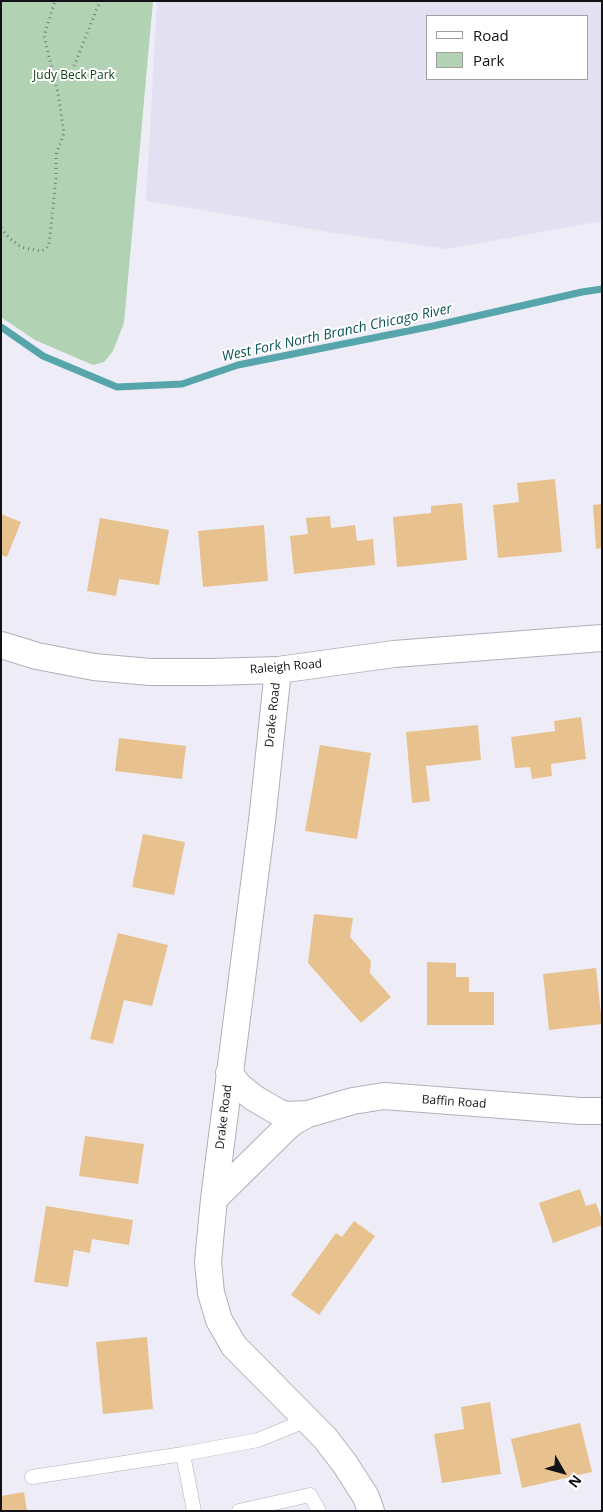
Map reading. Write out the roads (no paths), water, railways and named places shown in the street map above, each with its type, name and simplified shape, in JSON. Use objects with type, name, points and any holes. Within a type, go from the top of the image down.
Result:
[{"type":"street","name":"Raleigh Road","points":[[1,645],[37,656],[94,667],[150,672],[211,672],[278,670],[394,654],[602,638]]},
{"type":"street","name":"Drake Road","points":[[278,670],[262,821],[214,1199],[208,1262],[211,1293],[219,1320],[234,1346],[325,1438],[345,1464],[366,1497],[371,1511]]},
{"type":"street","name":"Baffin Road","points":[[229,1073],[239,1086],[254,1098],[278,1112],[308,1114]]},
{"type":"street","name":"Baffin Road","points":[[214,1199],[294,1122],[308,1114],[353,1101],[384,1096],[602,1112]]},
{"type":"lane","points":[[32,1477],[183,1454],[258,1440],[306,1420]]},
{"type":"lane","points":[[183,1454],[194,1511]]},
{"type":"lane","points":[[238,1511],[310,1495],[319,1511]]},
{"type":"waterway","name":"West Fork North Branch Chicago River","points":[[1,327],[43,356],[117,387],[182,384],[238,365],[433,326],[602,289]]},
{"type":"park label","name":"Judy Beck Park","points":[[74,76]]}]
